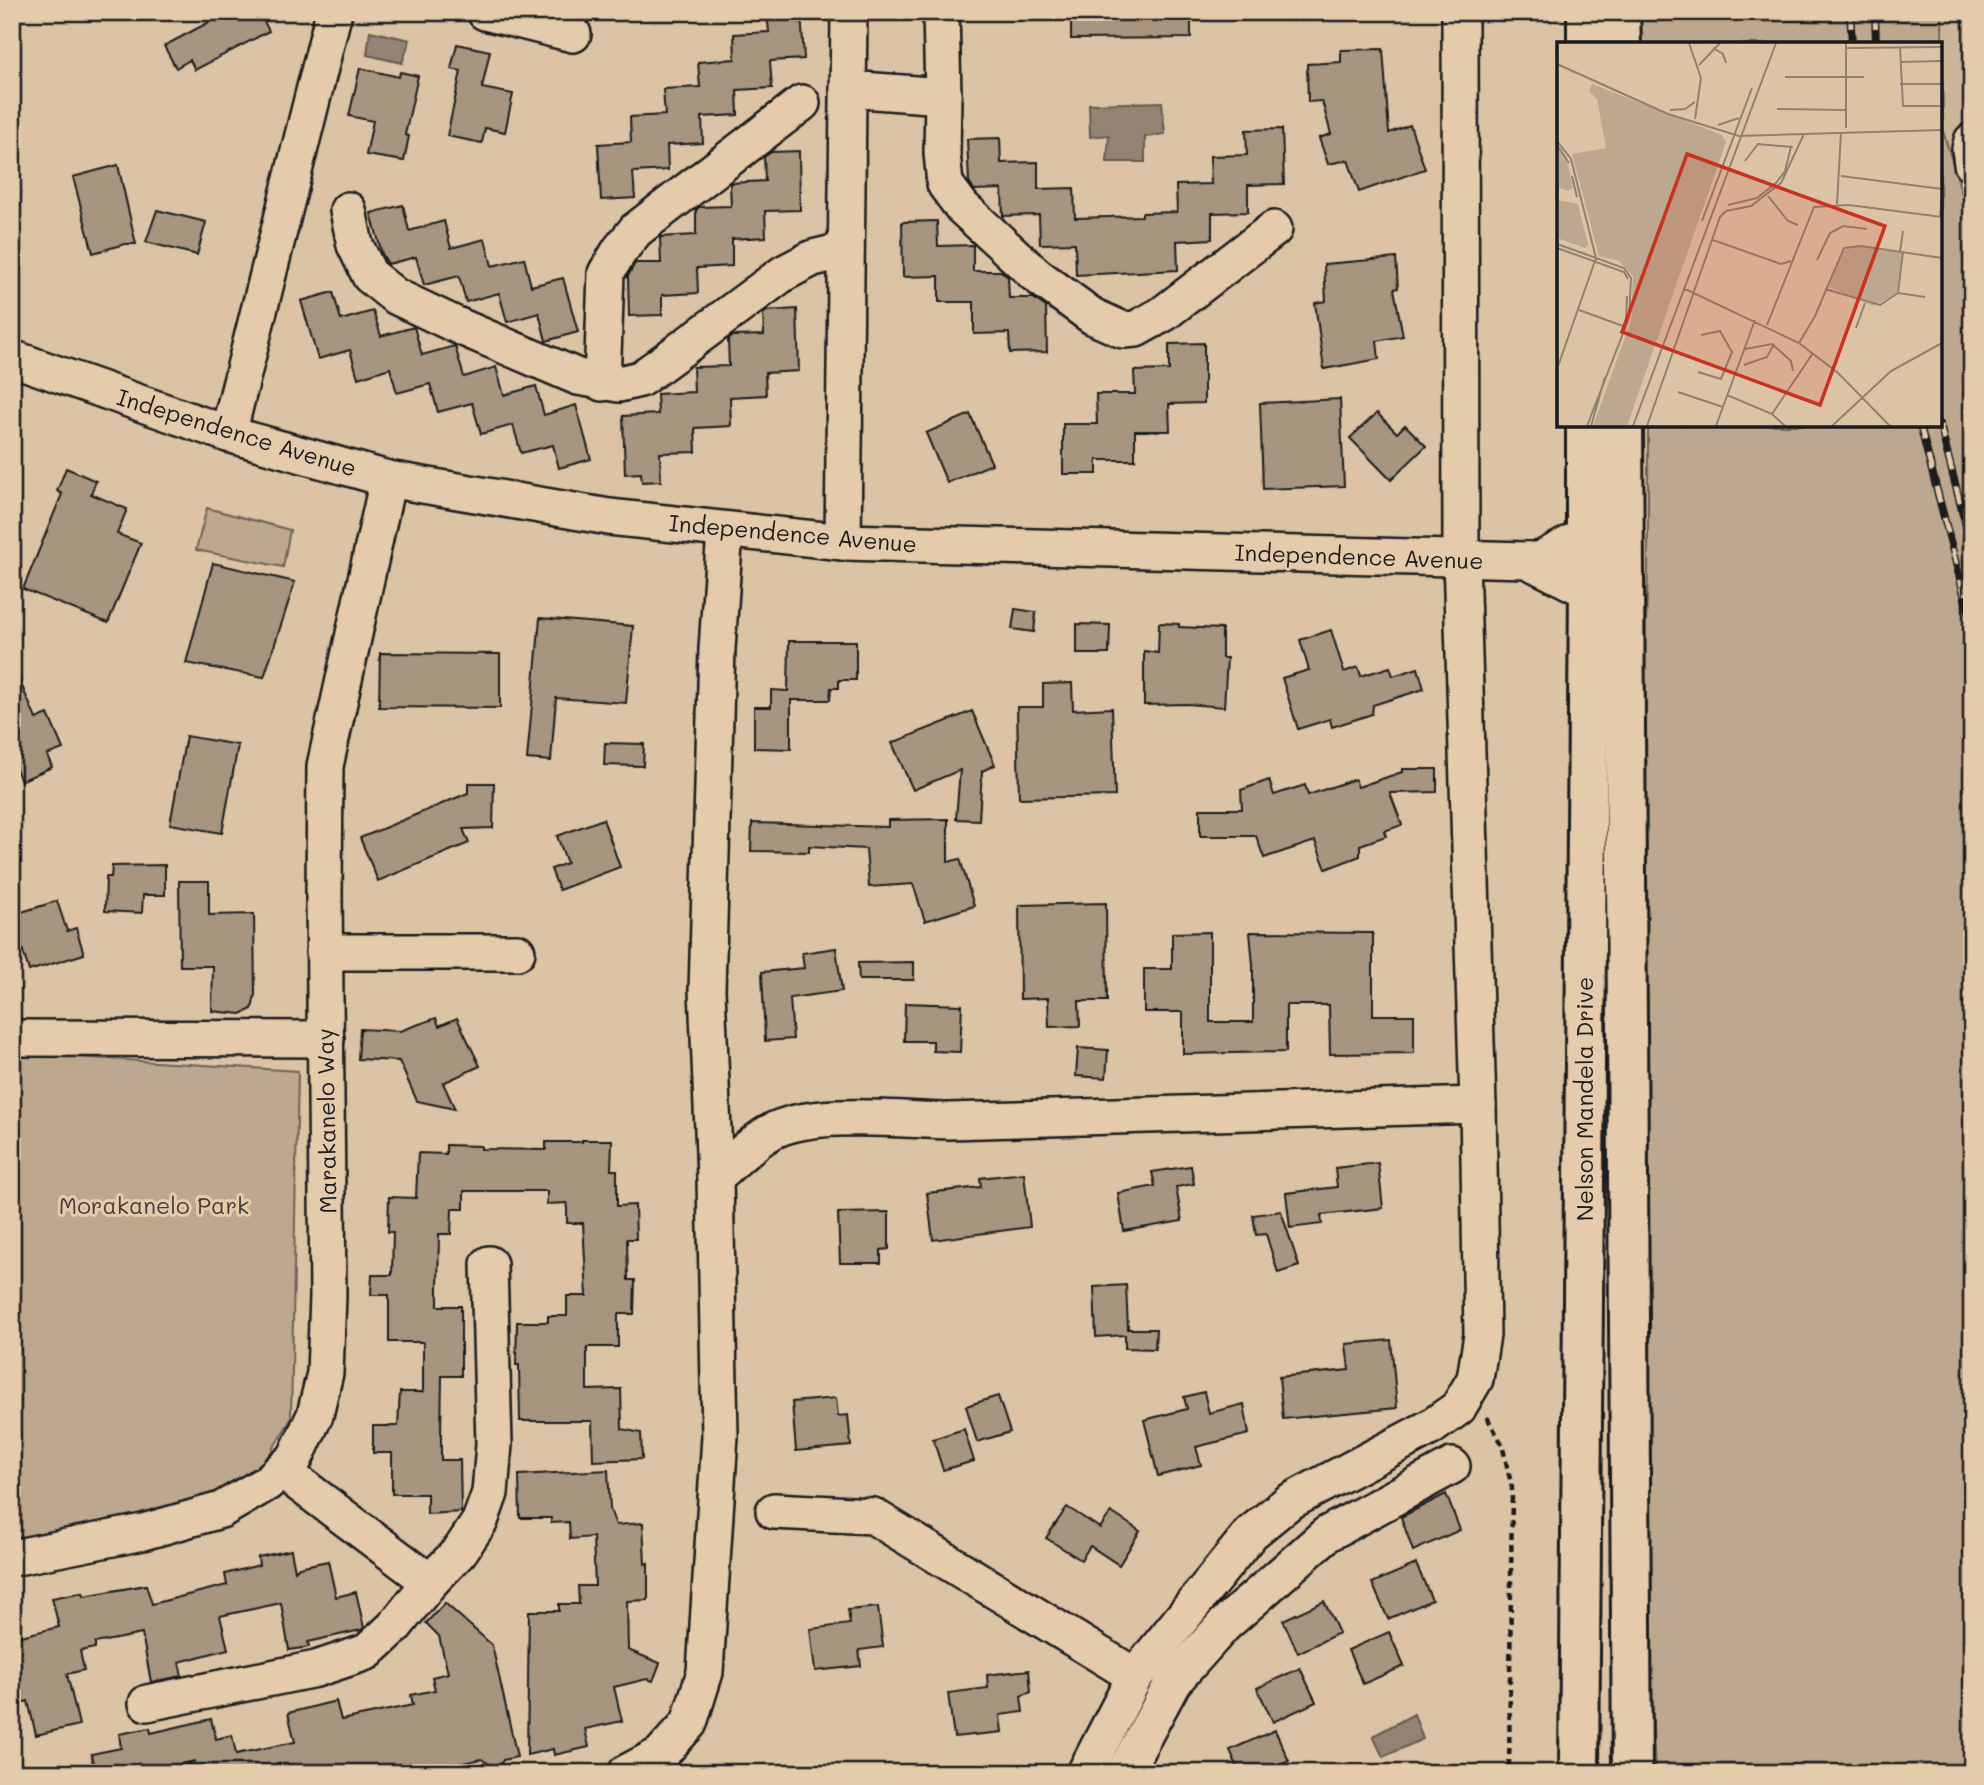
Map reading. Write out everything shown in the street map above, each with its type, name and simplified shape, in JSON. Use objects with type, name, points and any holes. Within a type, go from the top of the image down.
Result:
[{"type":"main road","points":[[1587,12],[1587,42]]},
{"type":"main road","points":[[1620,12],[1620,42]]},
{"type":"main road","name":"Nelson Mandela Drive","points":[[1578,1773],[1589,591],[1586,427]]},
{"type":"main road","name":"Nelson Mandela Drive","points":[[1623,427],[1632,1773]]},
{"type":"street","points":[[228,434],[334,12]]},
{"type":"street","points":[[485,12],[573,34]]},
{"type":"street","points":[[843,542],[849,12]]},
{"type":"street","points":[[941,12],[942,153],[945,184],[962,207],[1036,275],[1093,316],[1123,330],[1136,329],[1163,314],[1274,229]]},
{"type":"street","points":[[1085,1773],[1135,1676],[1251,1534],[1289,1502],[1431,1427],[1458,1408],[1475,1379],[1482,1335],[1478,1105],[1461,559],[1460,12]]},
{"type":"street","points":[[848,89],[943,96]]},
{"type":"street","points":[[602,383],[606,273],[620,250],[636,230],[802,103]]},
{"type":"street","points":[[1972,141],[1972,164]]},
{"type":"street","points":[[348,209],[355,245],[370,276],[395,296],[578,377],[602,383],[619,384],[640,379],[784,273],[813,258],[846,250]]},
{"type":"street","name":"Independence Avenue","points":[[12,358],[228,434],[388,479],[609,517],[843,542],[1527,560],[1589,591]]},
{"type":"street","name":"Marakanelo Way","points":[[12,1559],[143,1532],[221,1510],[267,1483],[295,1458],[315,1415],[325,1373],[328,1296],[325,766],[388,479]]},
{"type":"street","points":[[626,1773],[660,1755],[690,1723],[705,1672],[720,1436],[715,1177],[707,990],[718,649],[725,530]]},
{"type":"street","points":[[1527,560],[1540,560],[1586,535]]},
{"type":"street","points":[[324,952],[517,952]]},
{"type":"street","points":[[12,1038],[326,1039]]},
{"type":"street","points":[[715,1177],[768,1133],[794,1122],[872,1119],[949,1121],[1478,1105]]},
{"type":"street","points":[[147,1703],[316,1669],[367,1652],[394,1627],[430,1582],[460,1551],[480,1521],[491,1493],[494,1444],[489,1264]]},
{"type":"street","points":[[1124,1773],[1173,1682],[1223,1626],[1327,1534],[1452,1466]]},
{"type":"street","points":[[281,1470],[430,1582]]},
{"type":"street","points":[[774,1511],[873,1516],[1135,1676]]},
{"type":"path","points":[[1469,1390],[1502,1444],[1512,1488],[1509,1773]]},
{"type":"shaded area","points":[[1942,12],[1972,12],[1972,227],[1943,131]]},
{"type":"shaded area","points":[[370,31],[410,40],[402,63],[367,55]]},
{"type":"shaded area","points":[[1162,102],[1165,134],[1145,137],[1145,162],[1107,162],[1109,135],[1090,137],[1089,104]]},
{"type":"shaded area","points":[[1414,1714],[1423,1739],[1383,1757],[1373,1736]]},
{"type":"green space","points":[[1639,12],[1942,12],[1943,131],[1972,227],[1972,1773],[1655,1773],[1646,1555],[1644,678],[1648,568],[1648,427],[1942,427],[1942,42],[1639,42]]},
{"type":"green space","points":[[207,508],[290,530],[283,567],[196,550]]},
{"type":"green space","name":"Morakanelo Park","points":[[12,1053],[298,1071],[291,1419],[256,1476],[221,1510],[12,1556]]},
{"type":"building","points":[[228,12],[259,12],[269,31],[195,70],[190,60],[176,68],[164,46]]},
{"type":"building","points":[[767,12],[801,12],[804,59],[770,61],[772,88],[737,90],[738,115],[702,117],[703,143],[667,145],[668,170],[633,172],[635,198],[601,200],[598,144],[631,142],[630,117],[665,115],[663,89],[700,87],[698,62],[735,59],[734,34],[769,32]]},
{"type":"building","points":[[1071,12],[1191,12],[1191,38],[1071,39]]},
{"type":"building","points":[[457,44],[490,51],[482,88],[513,94],[505,132],[485,128],[482,143],[447,136],[461,71],[451,69]]},
{"type":"building","points":[[1383,49],[1389,133],[1410,125],[1425,169],[1359,192],[1348,160],[1328,164],[1319,138],[1331,134],[1322,101],[1308,102],[1307,64],[1341,62],[1341,50]]},
{"type":"building","points":[[360,68],[399,77],[400,72],[418,76],[405,135],[409,136],[404,161],[366,155],[373,121],[349,116]]},
{"type":"building","points":[[1282,129],[1284,184],[1248,185],[1248,212],[1212,213],[1212,239],[1177,241],[1178,270],[1076,275],[1075,243],[1040,244],[1039,215],[1003,216],[1002,189],[974,190],[969,182],[967,139],[1000,138],[1001,163],[1038,162],[1038,189],[1074,188],[1075,218],[1177,212],[1176,185],[1211,184],[1210,156],[1247,155],[1246,130]]},
{"type":"building","points":[[799,151],[800,210],[765,211],[766,237],[732,239],[732,266],[697,268],[698,293],[662,295],[662,315],[629,316],[628,276],[635,263],[661,263],[660,237],[696,235],[696,210],[699,207],[731,206],[730,183],[765,181],[764,157],[771,152]]},
{"type":"building","points":[[118,165],[136,244],[125,244],[93,253],[73,177]]},
{"type":"building","points":[[403,205],[409,231],[444,221],[451,248],[485,239],[492,266],[524,258],[531,286],[563,278],[578,332],[546,341],[539,313],[507,322],[499,293],[466,302],[459,276],[424,285],[416,257],[388,264],[382,254],[371,213]]},
{"type":"building","points":[[157,210],[206,222],[197,255],[146,242]]},
{"type":"building","points":[[937,221],[938,246],[973,245],[973,271],[1001,271],[1008,277],[1009,298],[1033,298],[1046,307],[1047,352],[1010,353],[1009,333],[974,334],[974,302],[939,302],[939,276],[903,277],[902,222]]},
{"type":"building","points":[[1396,258],[1398,288],[1394,289],[1403,336],[1377,341],[1379,359],[1324,369],[1315,303],[1326,301],[1324,264]]},
{"type":"building","points":[[333,292],[341,320],[373,311],[381,336],[414,327],[422,355],[455,346],[464,377],[496,367],[504,395],[536,386],[544,415],[576,405],[591,459],[559,468],[553,445],[521,453],[513,425],[481,434],[472,403],[438,412],[430,384],[397,393],[390,368],[358,378],[350,350],[318,359],[301,301]]},
{"type":"building","points":[[797,309],[799,371],[765,373],[766,395],[730,397],[731,426],[695,428],[696,452],[660,453],[661,481],[642,482],[641,473],[625,474],[623,416],[658,414],[657,394],[694,392],[693,367],[729,366],[728,340],[733,336],[764,335],[763,314],[767,311]]},
{"type":"building","points":[[1204,343],[1204,403],[1169,404],[1170,431],[1135,431],[1135,460],[1097,460],[1097,474],[1063,474],[1063,424],[1097,424],[1096,394],[1135,394],[1134,371],[1169,370],[1169,344]]},
{"type":"building","points":[[1340,399],[1344,486],[1263,489],[1260,403]]},
{"type":"building","points":[[1377,413],[1397,433],[1405,425],[1426,446],[1391,480],[1350,438]]},
{"type":"building","points":[[970,414],[992,464],[947,483],[926,433]]},
{"type":"building","points":[[66,468],[96,481],[91,494],[127,509],[117,534],[141,543],[108,623],[23,589],[62,494],[57,491]]},
{"type":"building","points":[[213,563],[295,582],[264,677],[186,663]]},
{"type":"building","points":[[1015,609],[1036,612],[1034,632],[1012,629]]},
{"type":"building","points":[[540,618],[633,626],[626,703],[556,698],[551,761],[527,759]]},
{"type":"building","points":[[1159,623],[1222,629],[1222,658],[1227,658],[1224,707],[1144,705],[1144,651],[1158,653]]},
{"type":"building","points":[[1077,624],[1110,625],[1109,654],[1077,654]]},
{"type":"building","points":[[1331,630],[1344,672],[1358,667],[1361,676],[1390,667],[1393,676],[1418,668],[1424,689],[1373,705],[1372,714],[1332,727],[1330,719],[1298,729],[1282,678],[1309,670],[1300,640]]},
{"type":"building","points":[[789,641],[856,641],[856,680],[839,680],[839,688],[831,688],[830,700],[791,700],[791,749],[754,748],[754,707],[771,707],[771,690],[788,691]]},
{"type":"building","points":[[380,653],[500,654],[500,708],[379,707]]},
{"type":"building","points":[[12,663],[36,719],[48,714],[63,749],[47,755],[52,767],[21,781],[12,759]]},
{"type":"building","points":[[1072,683],[1073,710],[1112,708],[1115,796],[1019,798],[1017,707],[1043,707],[1043,684]]},
{"type":"building","points":[[972,711],[995,765],[982,771],[979,820],[956,819],[960,770],[913,790],[892,743]]},
{"type":"building","points":[[186,736],[238,745],[222,833],[170,824]]},
{"type":"building","points":[[605,743],[644,744],[643,766],[604,765]]},
{"type":"building","points":[[1402,769],[1437,769],[1437,792],[1390,793],[1402,825],[1384,831],[1386,836],[1360,845],[1360,856],[1326,869],[1315,841],[1264,858],[1256,836],[1200,836],[1200,809],[1242,809],[1241,790],[1269,780],[1274,795],[1305,785],[1308,795],[1355,779],[1358,787],[1402,772]]},
{"type":"building","points":[[468,783],[494,783],[493,828],[463,829],[469,843],[378,881],[360,838],[468,793]]},
{"type":"building","points":[[603,819],[620,867],[559,890],[551,869],[567,863],[557,836]]},
{"type":"building","points":[[948,819],[948,862],[960,859],[974,906],[925,921],[913,884],[869,887],[866,849],[809,846],[809,852],[751,851],[752,823],[888,827],[888,820]]},
{"type":"building","points":[[165,865],[165,895],[143,895],[142,913],[105,911],[106,877],[111,877],[112,866]]},
{"type":"building","points":[[179,881],[209,881],[209,915],[254,914],[255,995],[252,1009],[241,1014],[212,1011],[213,966],[180,966]]},
{"type":"building","points":[[57,901],[67,931],[76,928],[84,954],[29,971],[12,915]]},
{"type":"building","points":[[1106,903],[1107,1001],[1079,1001],[1080,1026],[1049,1027],[1048,998],[1020,999],[1019,905]]},
{"type":"building","points":[[1210,932],[1210,1022],[1253,1022],[1250,932],[1373,933],[1373,1015],[1414,1015],[1414,1053],[1330,1054],[1329,1005],[1286,1005],[1286,1052],[1183,1054],[1183,1012],[1144,1012],[1144,969],[1172,969],[1172,933]]},
{"type":"building","points":[[836,948],[842,991],[790,998],[793,1039],[765,1041],[762,972],[804,968],[802,953]]},
{"type":"building","points":[[914,962],[914,980],[859,980],[858,963]]},
{"type":"building","points":[[905,1003],[962,1005],[960,1052],[933,1051],[933,1041],[904,1041]]},
{"type":"building","points":[[436,1018],[439,1026],[457,1018],[480,1066],[443,1083],[455,1109],[417,1101],[399,1061],[358,1059],[360,1029],[400,1031]]},
{"type":"building","points":[[1078,1048],[1108,1050],[1106,1078],[1076,1076]]},
{"type":"building","points":[[612,1140],[611,1170],[617,1170],[617,1206],[635,1205],[636,1239],[627,1239],[628,1280],[635,1280],[634,1314],[618,1314],[618,1347],[587,1347],[587,1390],[621,1389],[622,1429],[641,1433],[642,1459],[593,1461],[592,1421],[520,1421],[519,1365],[516,1365],[517,1322],[548,1322],[548,1316],[567,1316],[567,1296],[587,1296],[583,1223],[567,1223],[567,1203],[547,1204],[547,1191],[464,1191],[464,1209],[452,1209],[451,1234],[439,1234],[438,1288],[438,1306],[461,1306],[461,1376],[442,1376],[441,1460],[460,1460],[461,1512],[427,1514],[427,1494],[392,1494],[392,1453],[373,1453],[373,1426],[398,1426],[400,1392],[423,1392],[423,1342],[389,1342],[389,1295],[371,1295],[372,1275],[392,1275],[393,1232],[388,1232],[389,1197],[416,1198],[418,1153],[446,1154],[446,1145],[481,1146],[481,1149],[546,1150],[546,1142]]},
{"type":"building","points":[[1378,1163],[1383,1208],[1321,1215],[1322,1224],[1290,1228],[1286,1193],[1337,1187],[1335,1168]]},
{"type":"building","points":[[1191,1166],[1194,1184],[1176,1187],[1182,1221],[1124,1231],[1118,1193],[1155,1186],[1152,1172]]},
{"type":"building","points":[[1024,1173],[1030,1227],[933,1240],[927,1193],[981,1187],[980,1178]]},
{"type":"building","points":[[1281,1211],[1299,1266],[1278,1273],[1266,1234],[1256,1235],[1253,1215]]},
{"type":"building","points":[[889,1212],[889,1249],[881,1250],[881,1263],[840,1263],[838,1213]]},
{"type":"building","points":[[1126,1285],[1128,1329],[1156,1329],[1155,1349],[1125,1348],[1125,1335],[1096,1337],[1094,1287]]},
{"type":"building","points":[[1391,1340],[1397,1408],[1283,1419],[1279,1377],[1349,1370],[1346,1344]]},
{"type":"building","points":[[1204,1392],[1209,1413],[1244,1404],[1249,1434],[1196,1447],[1201,1465],[1158,1476],[1144,1420],[1187,1409],[1184,1397]]},
{"type":"building","points":[[998,1396],[1010,1432],[977,1442],[966,1406]]},
{"type":"building","points":[[836,1398],[838,1416],[848,1415],[851,1446],[796,1451],[792,1402]]},
{"type":"building","points":[[964,1429],[974,1461],[943,1470],[933,1439]]},
{"type":"building","points":[[608,1470],[610,1509],[616,1525],[643,1523],[645,1564],[648,1563],[648,1600],[627,1601],[628,1650],[660,1663],[653,1681],[647,1679],[614,1687],[622,1721],[585,1729],[589,1747],[554,1755],[553,1749],[527,1755],[529,1611],[559,1611],[559,1604],[579,1604],[578,1586],[595,1586],[593,1537],[570,1539],[569,1522],[551,1523],[551,1518],[520,1518],[519,1475]]},
{"type":"building","points":[[1446,1494],[1460,1530],[1413,1551],[1401,1517]]},
{"type":"building","points":[[1067,1507],[1100,1528],[1111,1512],[1140,1531],[1119,1565],[1090,1546],[1081,1560],[1046,1538]]},
{"type":"building","points":[[291,1550],[295,1571],[299,1567],[328,1561],[336,1597],[356,1592],[364,1628],[308,1642],[309,1647],[289,1650],[281,1603],[220,1616],[228,1649],[179,1662],[182,1676],[151,1682],[142,1634],[95,1643],[95,1648],[80,1651],[84,1670],[67,1674],[79,1725],[36,1735],[28,1701],[21,1703],[12,1664],[12,1638],[59,1627],[52,1598],[83,1592],[84,1596],[146,1585],[152,1604],[227,1585],[225,1574],[259,1565],[258,1557]]},
{"type":"building","points":[[1416,1564],[1432,1600],[1388,1619],[1372,1583]]},
{"type":"building","points":[[1324,1601],[1339,1633],[1298,1653],[1283,1620]]},
{"type":"building","points":[[445,1603],[492,1645],[517,1757],[503,1760],[498,1769],[481,1759],[428,1771],[427,1765],[378,1773],[366,1773],[364,1767],[341,1773],[189,1773],[188,1764],[195,1761],[158,1769],[158,1773],[95,1773],[91,1754],[121,1748],[119,1734],[150,1728],[151,1733],[211,1719],[216,1739],[232,1735],[236,1754],[295,1742],[288,1713],[336,1701],[341,1720],[413,1705],[411,1695],[435,1690],[432,1677],[448,1673],[439,1636],[426,1623]]},
{"type":"building","points":[[878,1607],[883,1647],[859,1650],[861,1666],[815,1671],[810,1629],[850,1624],[848,1610]]},
{"type":"building","points":[[1389,1632],[1404,1666],[1363,1684],[1348,1650]]},
{"type":"building","points":[[1300,1668],[1316,1702],[1273,1722],[1257,1688]]},
{"type":"building","points":[[1029,1670],[1031,1692],[1021,1696],[1023,1712],[1000,1715],[1002,1732],[954,1737],[948,1693],[988,1688],[987,1675]]},
{"type":"building","points":[[1275,1730],[1289,1761],[1263,1773],[1240,1773],[1230,1750]]},
{"type":"railway","points":[[1850,12],[1852,42]]},
{"type":"railway","points":[[1875,12],[1876,42]]},
{"type":"railway","points":[[1921,427],[1972,625]]},
{"type":"railway","points":[[1941,427],[1972,549]]}]
